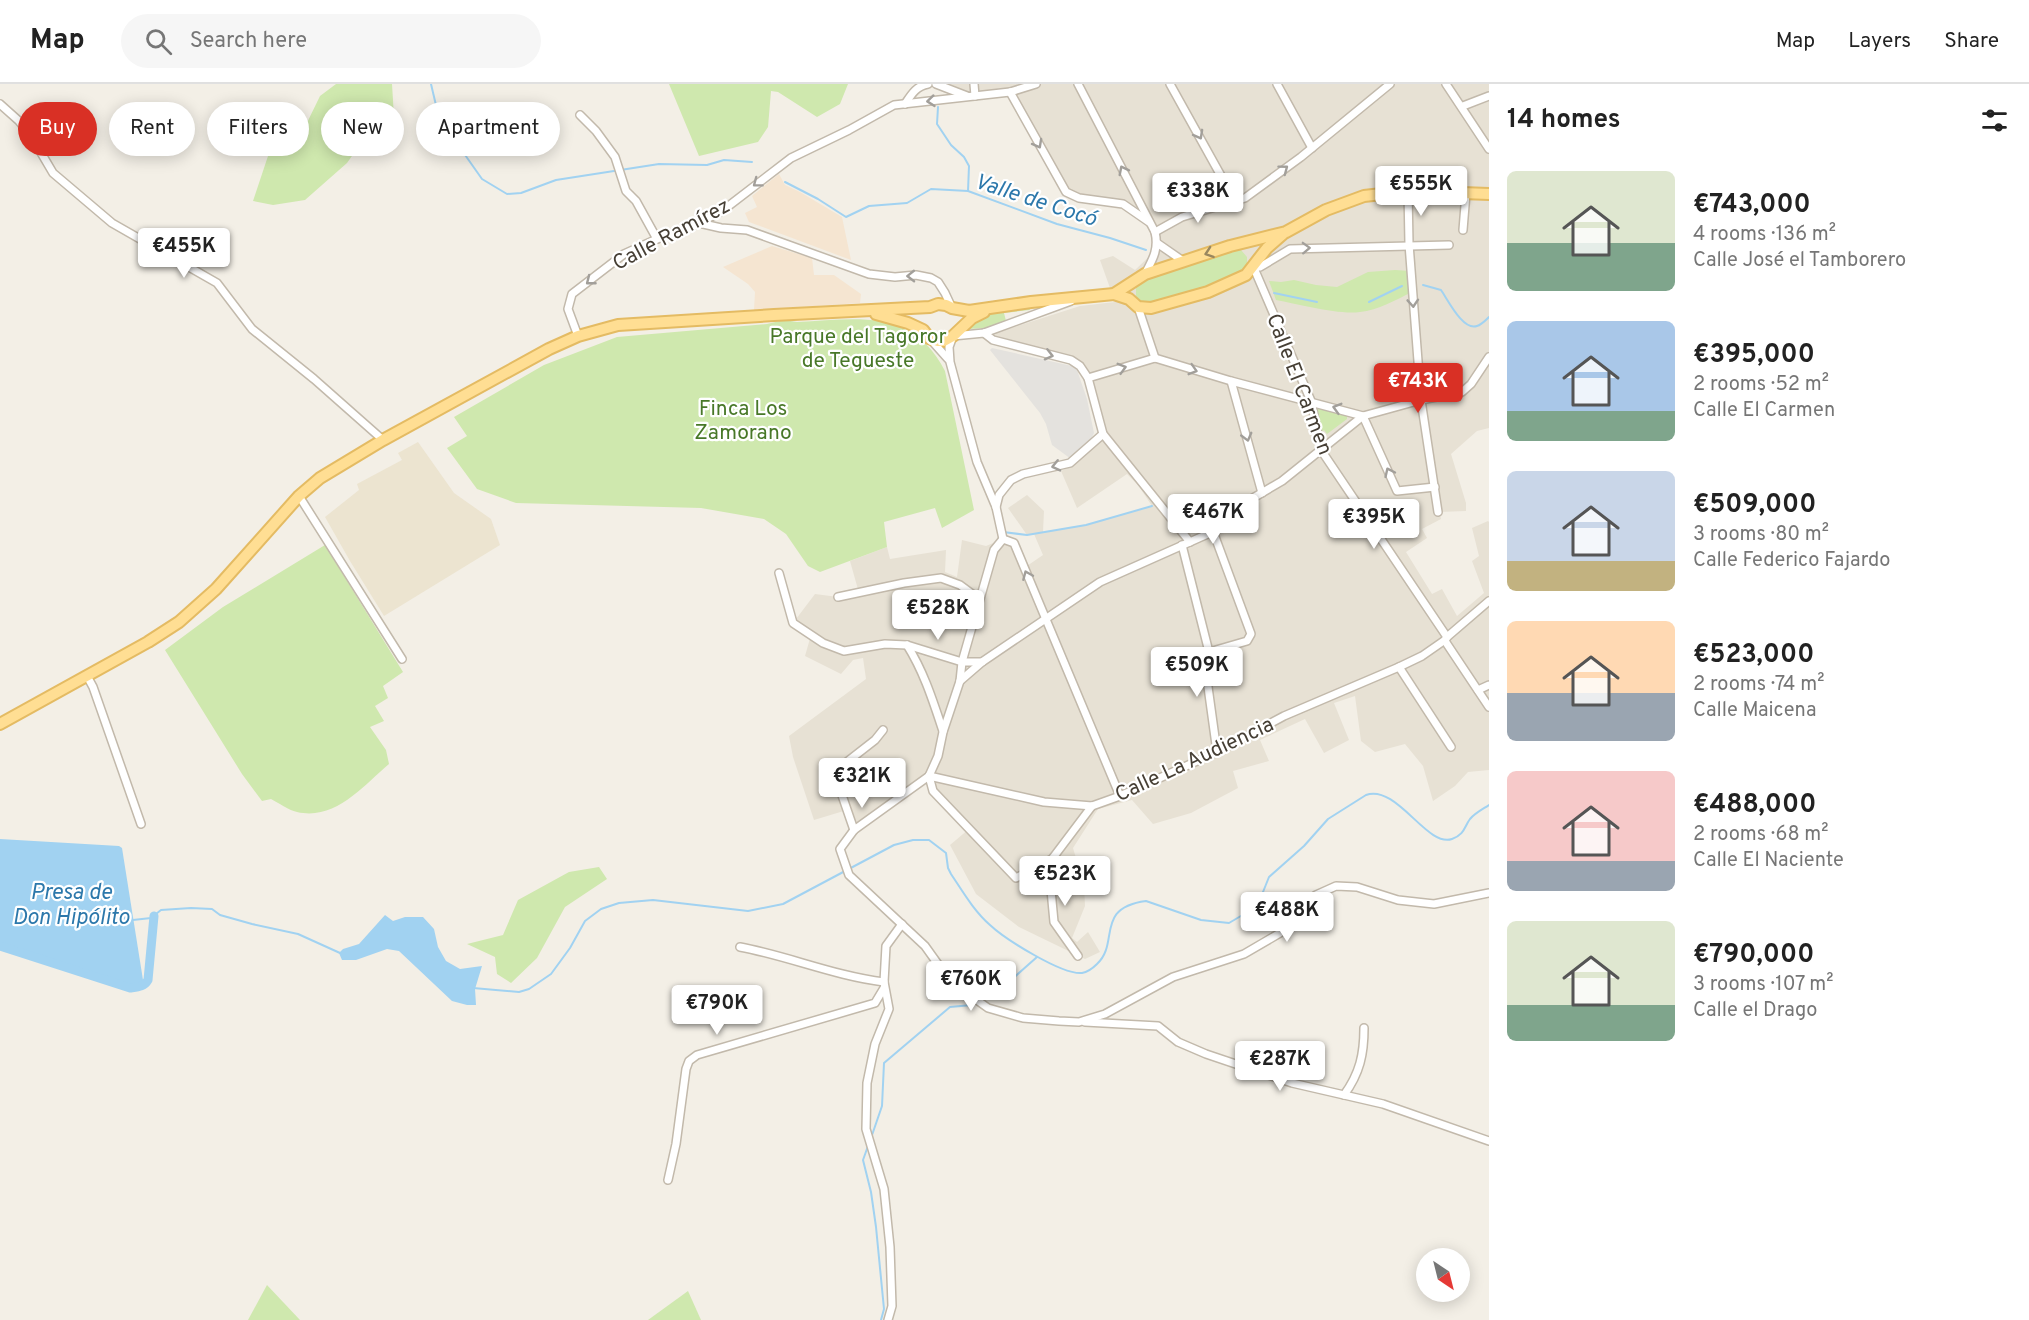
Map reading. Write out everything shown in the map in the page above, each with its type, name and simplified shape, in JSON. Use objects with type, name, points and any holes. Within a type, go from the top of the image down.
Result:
[{"type":"main road","points":[[1114,294],[1129,299],[1138,307],[1151,308],[1208,292],[1246,275],[1267,248],[1286,232],[1326,210],[1364,196],[1408,191],[1489,194]]},
{"type":"main road","points":[[0,724],[148,642],[179,622],[216,589],[299,496],[330,471],[549,349],[578,336],[618,325],[930,307],[938,304],[969,311],[1114,294],[1145,274],[1286,232]]},
{"type":"main road","points":[[1241,244],[1251,255],[1253,266]]},
{"type":"main road","points":[[1135,281],[1132,294],[1138,307]]},
{"type":"main road","points":[[926,334],[922,320],[930,307]]},
{"type":"main road","points":[[952,308],[959,324],[955,333]]},
{"type":"main road","points":[[854,311],[882,315],[938,341],[944,341],[972,318],[990,309]]},
{"type":"street","points":[[905,104],[913,91],[928,84]]},
{"type":"street","points":[[936,84],[972,96],[974,84]]},
{"type":"street","name":"Calle Ramírez","points":[[578,336],[568,309],[572,294],[624,254],[699,223],[722,210],[791,158],[894,105],[1010,92],[1036,84]]},
{"type":"street","points":[[1078,84],[1155,232],[1157,247],[1145,274]]},
{"type":"street","points":[[1170,84],[1235,201]]},
{"type":"street","points":[[1277,84],[1312,148]]},
{"type":"street","points":[[1155,232],[1182,217],[1245,198],[1312,148],[1390,84]]},
{"type":"street","points":[[1457,84],[1449,87],[1489,149]]},
{"type":"street","points":[[1010,92],[1066,192],[1079,198],[1123,204],[1149,222]]},
{"type":"street","points":[[1463,106],[1489,96]]},
{"type":"street","points":[[0,104],[19,121],[53,172],[62,180],[112,223],[217,283],[252,329],[314,379],[383,440]]},
{"type":"street","points":[[580,116],[596,131],[615,157],[626,191],[636,201],[657,239]]},
{"type":"street","points":[[1408,191],[1409,244],[1420,400],[1438,512]]},
{"type":"street","points":[[1463,230],[1466,193]]},
{"type":"street","points":[[699,223],[747,230],[869,274],[895,277],[916,275],[931,278],[938,282],[952,308]]},
{"type":"street","points":[[1253,266],[1260,267],[1290,249],[1409,244],[1449,245]]},
{"type":"street","points":[[1157,247],[1183,261]]},
{"type":"street","name":"Calle El Carmen","points":[[1253,266],[1311,401],[1322,450],[1489,707]]},
{"type":"street","points":[[1003,539],[996,507],[977,462],[950,362],[949,347],[955,333],[984,333],[1077,299]]},
{"type":"street","points":[[1138,307],[1155,358]]},
{"type":"street","points":[[984,333],[993,340],[1072,361],[1080,366],[1088,378],[1103,434],[1190,542]]},
{"type":"street","points":[[926,334],[950,362]]},
{"type":"street","points":[[960,681],[982,662],[1100,582],[1210,533],[1211,526],[1219,519],[1282,481],[1363,416],[1467,389],[1489,357]]},
{"type":"street","points":[[1088,378],[1155,358],[1363,416],[1397,491],[1435,487]]},
{"type":"street","points":[[1231,381],[1262,493]]},
{"type":"street","points":[[996,507],[999,495],[1011,480],[1023,474],[1070,463],[1103,434]]},
{"type":"street","points":[[299,496],[402,659]]},
{"type":"street","points":[[1211,526],[1251,634],[1247,641],[1209,652],[1204,658],[1217,752]]},
{"type":"street","points":[[1003,539],[994,550],[979,599],[962,662],[960,681],[943,732],[938,756],[928,776],[854,830],[840,849],[849,875],[925,946],[940,967],[988,1008],[1023,1018],[1158,1026],[1178,1042],[1206,1054],[1292,1083],[1383,1104],[1489,1141]]},
{"type":"street","points":[[1003,539],[1014,543],[1120,796]]},
{"type":"street","points":[[1182,545],[1209,652]]},
{"type":"street","points":[[779,573],[792,623],[824,643],[844,651],[885,644],[907,645],[962,662],[982,662]]},
{"type":"street","points":[[838,597],[941,578],[960,585],[979,599]]},
{"type":"street","name":"Calle La Audiencia","points":[[928,776],[1044,802],[1092,806],[1120,796],[1217,752],[1284,716],[1422,656],[1489,601]]},
{"type":"street","points":[[907,645],[924,677],[943,732]]},
{"type":"street","points":[[1399,667],[1451,747]]},
{"type":"street","points":[[87,676],[93,687],[141,824]]},
{"type":"street","points":[[1478,690],[1489,685]]},
{"type":"street","points":[[854,830],[834,772],[875,741],[883,729]]},
{"type":"street","points":[[928,776],[933,791],[1016,878],[1052,859],[1092,806]]},
{"type":"street","points":[[1052,859],[1051,890],[1054,922],[1078,956]]},
{"type":"street","points":[[1079,1022],[1105,1014],[1173,977],[1244,954],[1280,933],[1298,909],[1316,895],[1336,886],[1357,887],[1398,900],[1434,904],[1489,893]]},
{"type":"street","points":[[888,1320],[892,1306],[890,1247],[884,1189],[866,1129],[867,1083],[875,1044],[889,1009],[884,985],[886,946],[902,924]]},
{"type":"street","points":[[740,947],[773,953],[884,985]]},
{"type":"street","points":[[668,1180],[689,1061],[697,1055],[875,1003],[884,985]]},
{"type":"street","points":[[1344,1095],[1354,1081],[1361,1064],[1364,1028]]},
{"type":"shaded area","points":[[936,84],[1023,84],[1025,87],[1036,84],[1489,84],[1489,428],[1477,431],[1451,454],[1466,503],[1466,511],[1439,512],[1441,519],[1422,529],[1427,538],[1406,552],[1432,594],[1442,589],[1457,616],[1484,593],[1472,561],[1479,556],[1472,528],[1489,522],[1489,770],[1468,772],[1455,786],[1433,801],[1423,766],[1405,744],[1375,752],[1361,741],[1355,696],[1334,703],[1349,740],[1324,753],[1305,719],[1260,740],[1269,761],[1233,771],[1238,788],[1191,813],[1153,824],[1132,800],[1098,809],[1073,848],[1084,885],[1085,906],[1072,938],[1077,942],[1088,932],[1100,952],[1085,959],[1019,927],[976,894],[950,845],[969,829],[933,791],[928,776],[854,830],[847,810],[814,820],[793,757],[789,736],[866,679],[863,658],[853,660],[841,674],[805,656],[811,635],[793,623],[815,594],[838,597],[859,593],[850,561],[887,547],[890,559],[946,550],[945,572],[957,577],[962,540],[986,546],[1003,539],[1003,532],[1014,543],[1024,568],[1043,555],[1034,534],[1027,535],[1008,508],[1027,495],[1044,511],[1043,532],[1086,525],[1152,506],[1138,485],[1127,474],[1077,508],[1061,471],[1070,467],[1101,440],[1103,435],[1088,378],[1080,366],[993,340],[996,333],[1080,306],[1115,302],[1100,260],[1113,256],[1135,270],[1156,250],[1157,243],[1149,222],[1123,204],[1066,192],[1010,92],[970,97]]},
{"type":"shaded area","points":[[779,174],[785,185],[842,217],[851,260],[749,222],[745,213],[757,207],[752,196]]},
{"type":"shaded area","points":[[772,246],[812,258],[814,275],[834,275],[861,294],[860,303],[754,310],[755,292],[748,284],[723,267]]},
{"type":"shaded area","points":[[992,348],[1072,366],[1077,370],[1087,399],[1094,433],[1090,441],[1071,459],[1052,445],[1040,413],[990,350]]},
{"type":"shaded area","points":[[418,442],[454,493],[491,519],[500,545],[384,616],[325,517],[359,490],[357,484],[402,460],[398,453]]},
{"type":"green space","points":[[336,84],[392,84],[393,102],[321,102],[321,156],[352,156],[305,200],[273,205],[253,201],[268,156],[309,156],[309,119],[320,96]]},
{"type":"green space","points":[[669,84],[848,84],[840,104],[817,117],[778,92],[771,91],[768,127],[758,142],[699,156]]},
{"type":"green space","points":[[1236,249],[1241,250],[1247,257],[1247,267],[1244,273],[1162,302],[1143,303],[1136,296],[1136,287],[1141,279]]},
{"type":"green space","points":[[1411,271],[1412,292],[1380,307],[1351,313],[1276,300],[1269,281],[1294,280],[1337,287],[1368,272]]},
{"type":"green space","points":[[1029,307],[1030,310],[1004,313],[1006,321],[985,328],[969,329],[973,323],[987,315]]},
{"type":"green space","name":"Finca Los Zamorano","points":[[841,319],[882,321],[917,336],[932,350],[945,371],[974,510],[942,528],[935,508],[884,522],[887,547],[820,572],[808,566],[786,534],[764,519],[701,508],[516,503],[477,489],[447,448],[467,436],[454,417],[544,365],[617,337],[767,324],[784,320],[797,322]]},
{"type":"green space","points":[[1317,408],[1347,415],[1347,419],[1327,434],[1324,430],[1321,432]]},
{"type":"green space","points":[[325,545],[403,672],[383,686],[388,698],[375,706],[384,721],[370,727],[386,750],[389,764],[348,800],[336,807],[311,813],[297,812],[271,799],[262,801],[242,774],[165,650],[223,607]]},
{"type":"green space","points":[[599,867],[607,879],[565,907],[537,958],[511,983],[497,974],[495,957],[467,944],[503,935],[518,900],[569,872]]},
{"type":"green space","points":[[267,1285],[300,1320],[248,1320]]},
{"type":"green space","points":[[688,1291],[701,1320],[648,1320]]},
{"type":"water","name":"Presa de Don Hipólito","points":[[0,839],[122,848],[143,980],[140,983],[127,985],[0,945]]},
{"type":"water","points":[[385,915],[393,921],[405,917],[423,917],[434,929],[438,947],[446,961],[460,969],[482,966],[475,989],[476,1005],[452,1001],[399,951],[387,949],[356,960],[342,960],[339,953],[343,949],[359,944]]},
{"type":"waterway","name":"Valle de Cocó","points":[[431,84],[439,118],[482,179],[507,194],[521,193],[556,180],[659,164],[707,165],[724,160],[752,162]]},
{"type":"waterway","points":[[938,107],[937,124],[969,166],[968,191]]},
{"type":"waterway","name":"Valle de Cocó","points":[[785,182],[846,217],[869,206],[907,203],[931,189],[968,191],[1057,224],[1146,250]]},
{"type":"waterway","name":"Valle de Cocó","points":[[1423,285],[1441,290],[1456,314],[1466,324],[1477,326],[1489,317]]},
{"type":"waterway","name":"Valle de Cocó","points":[[1369,302],[1402,286]]},
{"type":"waterway","name":"Valle de Cocó","points":[[1274,293],[1317,302]]},
{"type":"waterway","points":[[1003,532],[1027,535],[1086,525],[1152,506]]},
{"type":"waterway","points":[[473,988],[519,992],[529,989],[551,974],[570,948],[585,921],[601,909],[619,903],[653,900],[748,911],[783,904],[894,845],[913,840],[929,840],[946,853],[948,868],[960,888],[979,914],[997,931],[1048,962],[1073,972],[1082,973],[1094,967],[1104,956],[1114,918],[1130,905],[1146,901],[1201,920],[1229,923],[1251,910],[1263,892],[1269,877],[1304,846],[1328,819],[1366,795],[1378,794],[1389,798],[1432,834],[1442,839],[1452,839],[1459,835],[1472,817],[1489,805]]},
{"type":"waterway","points":[[133,920],[151,918],[161,910],[212,909],[220,915],[298,934],[340,953]]},
{"type":"waterway","points":[[0,946],[130,988],[138,987],[148,980],[154,916]]},
{"type":"waterway","points":[[986,999],[994,995],[1037,957]]},
{"type":"waterway","points":[[871,1138],[882,1106],[884,1063],[950,1007],[972,1005]]},
{"type":"waterway","points":[[868,1146],[863,1160],[876,1227],[884,1309],[881,1320]]},
{"type":"park label","name":"Parque del Tagoror de Tegueste","points":[[858,348]]}]
